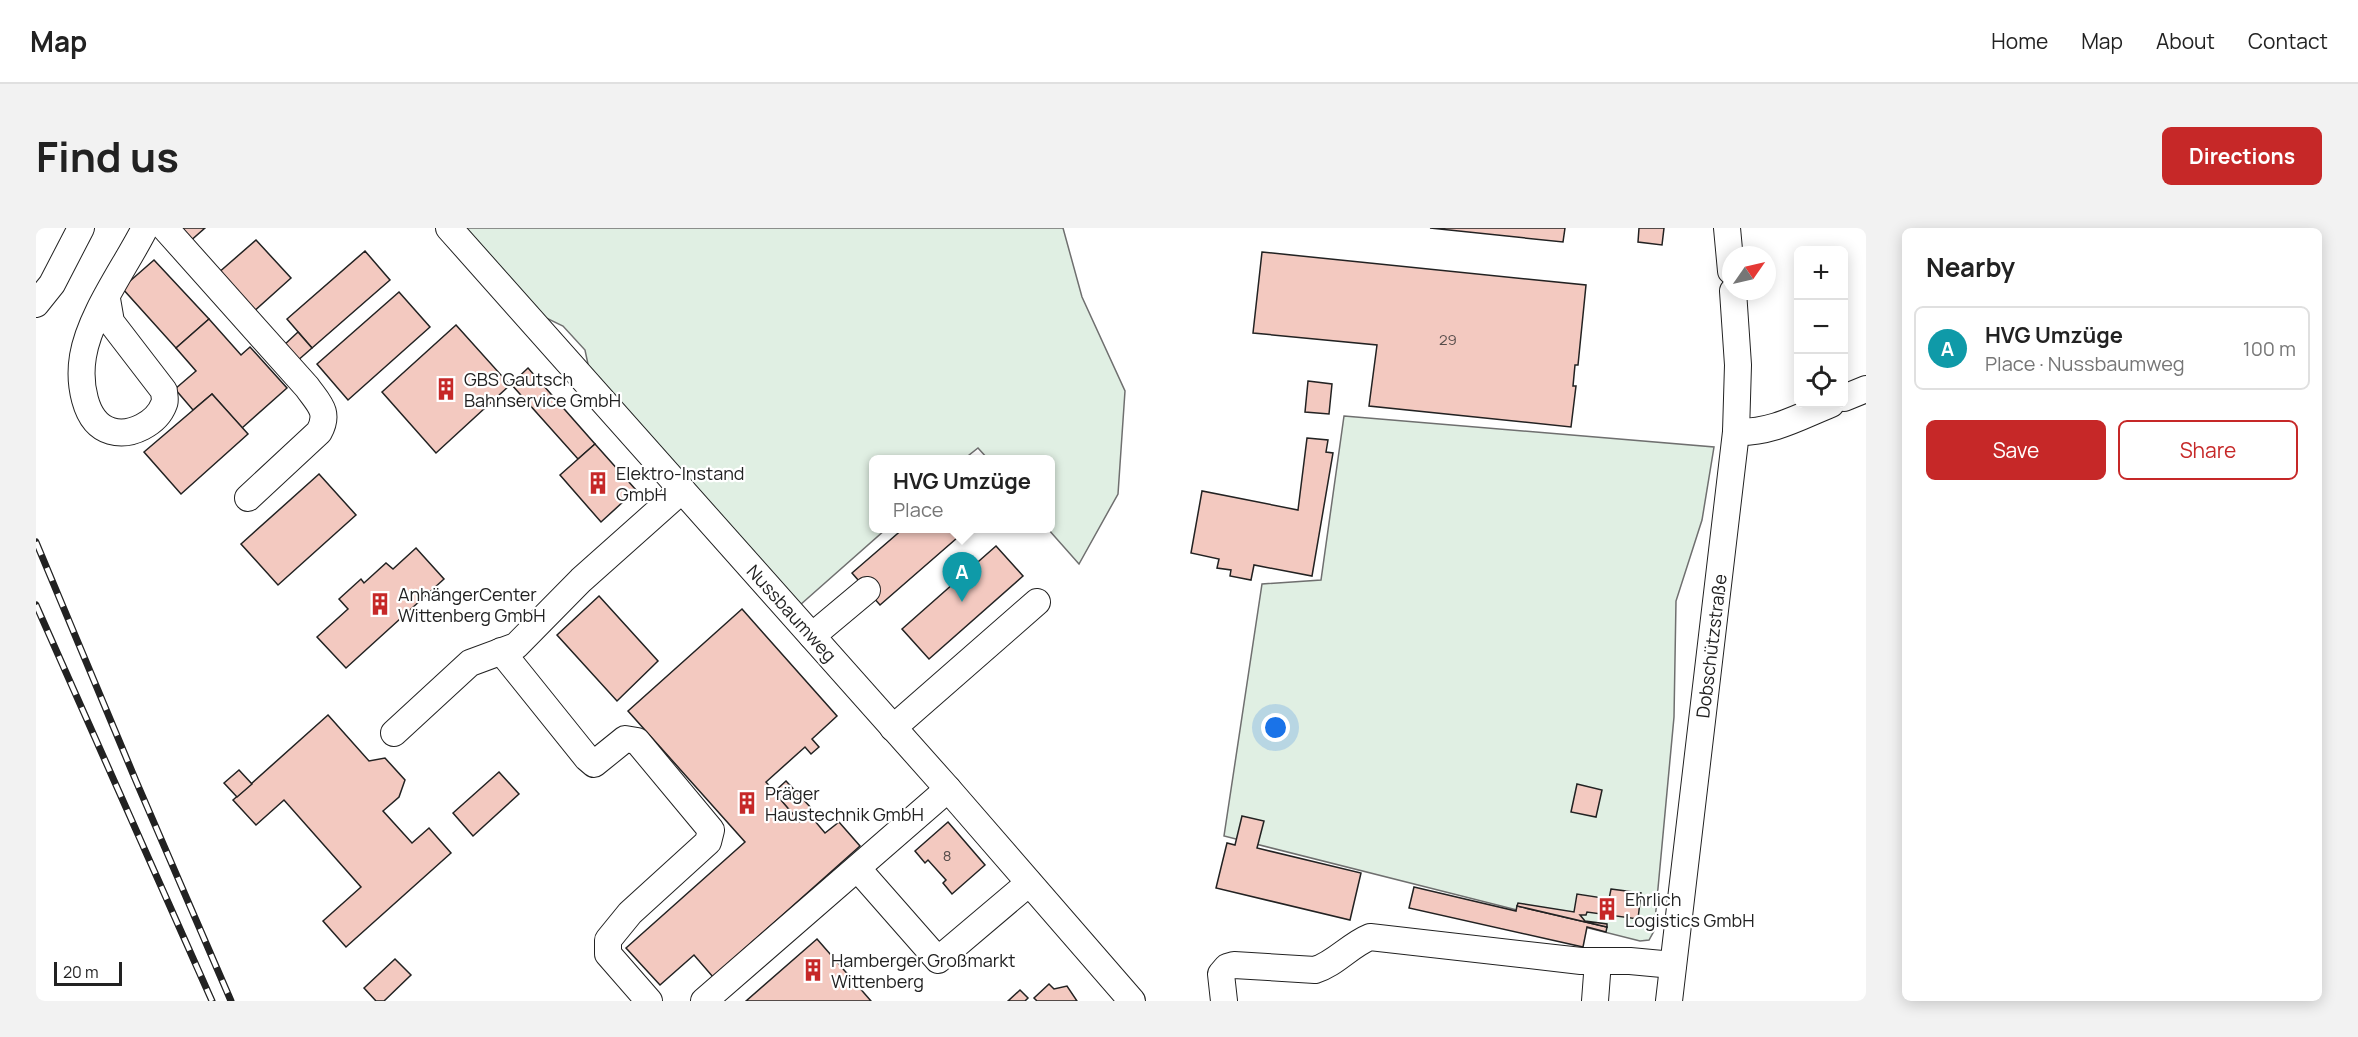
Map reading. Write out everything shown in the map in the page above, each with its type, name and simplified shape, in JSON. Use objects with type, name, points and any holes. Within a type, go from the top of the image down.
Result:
[{"type":"street","points":[[36,304],[52,284],[81,228]]},
{"type":"street","points":[[107,299],[111,322],[164,391],[165,403],[156,417],[142,428],[125,433],[110,431],[96,421],[86,404],[82,383],[83,357],[89,333],[107,299],[145,228]]},
{"type":"street","points":[[165,228],[307,387],[323,409],[325,422],[319,432],[248,498]]},
{"type":"street","name":"Nussbaumweg","points":[[449,228],[948,789],[1132,1001]]},
{"type":"street","points":[[1727,228],[1729,246]]},
{"type":"street","name":"Dobschützstraße","points":[[1668,1001],[1736,432],[1738,365],[1734,300]]},
{"type":"street","points":[[1848,396],[1866,389]]},
{"type":"street","points":[[1736,432],[1771,429],[1821,408]]},
{"type":"street","points":[[394,733],[470,663],[516,646],[581,580],[682,490]]},
{"type":"street","points":[[812,636],[867,590]]},
{"type":"street","points":[[893,728],[1037,602]]},
{"type":"street","points":[[501,651],[594,764],[625,739],[637,741],[711,830],[708,842],[630,913],[608,940],[608,954],[649,1001]]},
{"type":"street","points":[[704,1001],[948,789]]},
{"type":"street","points":[[858,869],[938,960],[1029,883]]},
{"type":"street","points":[[1224,1001],[1221,974],[1227,967],[1234,965],[1315,970],[1323,968],[1352,946],[1370,937],[1598,962],[1630,961],[1673,965]]},
{"type":"street","points":[[1594,1001],[1598,962]]},
{"type":"green space","points":[[463,228],[1063,228],[1082,297],[1125,391],[1118,494],[1079,564],[1052,533],[1055,533],[1055,455],[984,455],[978,448],[969,455],[869,455],[869,533],[881,533],[800,605],[589,369],[585,350],[563,326],[542,316]]},
{"type":"green space","points":[[1344,416],[1714,447],[1702,520],[1676,601],[1674,717],[1654,931],[1649,940],[1640,941],[1224,836],[1262,584],[1321,580]]},
{"type":"building","points":[[174,228],[205,228],[188,243]]},
{"type":"building","points":[[1430,228],[1565,228],[1563,242]]},
{"type":"building","points":[[1639,228],[1664,228],[1662,245],[1638,242]]},
{"type":"building","points":[[256,240],[291,278],[252,313],[217,274]]},
{"type":"building","points":[[365,251],[390,280],[312,348],[287,319]]},
{"type":"building","points":[[1262,252],[1586,285],[1578,365],[1575,365],[1573,386],[1576,386],[1571,427],[1369,406],[1377,345],[1253,333]]},
{"type":"building","points":[[154,260],[209,319],[176,348],[122,288]]},
{"type":"building","points":[[399,292],[430,327],[348,400],[317,364]]},
{"type":"building","points":[[209,319],[241,355],[250,347],[287,388],[242,428],[212,394],[193,410],[175,389],[196,371],[176,348]]},
{"type":"building","name":"GBS Gautsch Bahnservice GmbH","points":[[456,325],[510,385],[436,453],[382,392]]},
{"type":"building","points":[[298,332],[312,348],[296,362],[283,346]]},
{"type":"building","points":[[528,368],[595,444],[578,459],[511,384]]},
{"type":"building","points":[[1308,381],[1332,384],[1329,414],[1305,412]]},
{"type":"building","points":[[212,394],[248,434],[181,494],[144,452]]},
{"type":"building","points":[[1307,438],[1328,440],[1326,452],[1333,453],[1312,576],[1254,565],[1251,580],[1230,576],[1231,570],[1217,568],[1219,559],[1191,553],[1202,491],[1298,510]]},
{"type":"building","name":"Elektro-Instand GmbH","points":[[595,444],[636,490],[601,522],[560,475]]},
{"type":"building","points":[[319,474],[356,515],[278,585],[241,544]]},
{"type":"building","points":[[898,533],[952,533],[957,538],[880,605],[852,573]]},
{"type":"building","points":[[996,546],[1023,576],[929,659],[902,629]]},
{"type":"building","name":"AnhängerCenter Wittenberg GmbH","points":[[416,548],[444,579],[346,668],[317,637],[348,609],[339,599],[361,579],[364,583],[386,563],[393,569]]},
{"type":"building","points":[[599,596],[658,661],[617,701],[557,635]]},
{"type":"building","name":"Präger Haustechnik GmbH","points":[[742,609],[837,716],[812,739],[819,747],[811,754],[805,747],[766,782],[800,822],[809,814],[825,833],[839,822],[860,846],[713,977],[694,955],[660,985],[626,948],[745,842],[628,711]]},
{"type":"building","points":[[328,715],[369,761],[385,758],[405,780],[399,797],[383,811],[412,843],[429,828],[451,853],[346,947],[323,921],[361,887],[284,800],[256,825],[233,800]]},
{"type":"building","points":[[239,770],[252,784],[237,797],[224,783]]},
{"type":"building","points":[[499,772],[519,794],[473,836],[453,813]]},
{"type":"building","points":[[786,781],[813,810],[800,822],[774,792]]},
{"type":"building","points":[[1577,784],[1602,790],[1596,817],[1571,812]]},
{"type":"building","points":[[1242,816],[1264,821],[1257,848],[1361,873],[1350,920],[1216,888],[1227,843],[1235,845]]},
{"type":"building","points":[[948,822],[985,865],[952,894],[943,883],[946,880],[928,860],[925,863],[915,851]]},
{"type":"building","points":[[1414,887],[1516,911],[1517,906],[1607,927],[1606,932],[1587,927],[1583,947],[1409,908]]},
{"type":"building","name":"Ehrlich Logistics GmbH","points":[[1611,889],[1641,893],[1638,919],[1587,912],[1586,915],[1580,915],[1585,921],[1607,924],[1607,927],[1517,906],[1518,903],[1574,912],[1577,894],[1609,899]]},
{"type":"building","name":"Hamberger Großmarkt Wittenberg","points":[[817,939],[871,1001],[746,1001]]},
{"type":"building","points":[[395,959],[411,975],[384,1001],[376,1001],[364,988]]},
{"type":"building","points":[[1049,984],[1054,989],[1067,986],[1077,1001],[1037,1001],[1034,998]]},
{"type":"building","points":[[1020,990],[1028,998],[1025,1001],[1008,1001]]},
{"type":"railway","points":[[36,542],[231,1001]]},
{"type":"railway","points":[[36,605],[212,1001]]},
{"type":"place","name":"GBS Gautsch Bahnservice GmbH","points":[[446,389]]},
{"type":"place","name":"Elektro-Instand GmbH","points":[[598,483]]},
{"type":"place","name":"HVG Umzüge","points":[[962,602]]},
{"type":"place","name":"AnhängerCenter Wittenberg GmbH","points":[[380,604]]},
{"type":"place","name":"Präger Haustechnik GmbH","points":[[747,803]]},
{"type":"place","name":"Ehrlich Logistics GmbH","points":[[1607,909]]},
{"type":"place","name":"Hamberger Großmarkt Wittenberg","points":[[813,970]]}]
